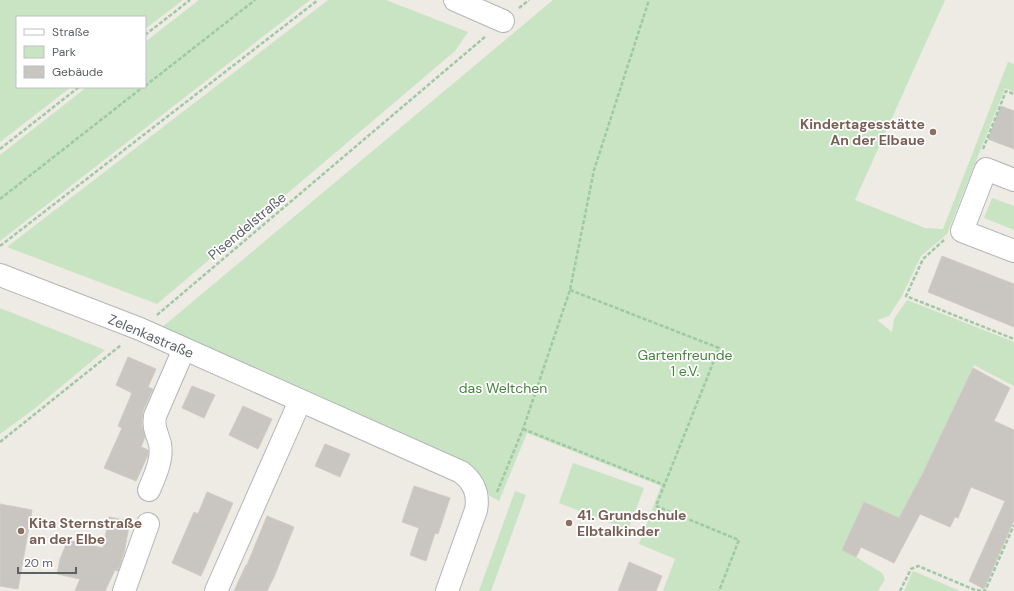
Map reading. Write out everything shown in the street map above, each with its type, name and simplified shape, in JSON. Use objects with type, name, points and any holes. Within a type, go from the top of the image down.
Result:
[{"type":"street","points":[[455,0],[503,21]]},
{"type":"street","points":[[1014,180],[986,169],[962,231],[1014,251]]},
{"type":"street","name":"Zelenkastraße","points":[[0,275],[140,329],[461,472],[474,485],[477,493],[477,502]]},
{"type":"street","points":[[149,490],[158,469],[160,445],[154,427],[154,416],[184,349]]},
{"type":"street","points":[[216,591],[300,401]]},
{"type":"street","points":[[447,591],[476,510],[477,502]]},
{"type":"street","points":[[124,591],[148,524]]},
{"type":"path","points":[[146,34],[190,0]]},
{"type":"path","points":[[146,84],[255,0]]},
{"type":"path","points":[[0,246],[318,0]]},
{"type":"path","points":[[477,502],[491,507],[523,429],[570,290],[594,170],[649,0]]},
{"type":"path","name":"Pisendelstraße","points":[[0,442],[140,329],[503,21]]},
{"type":"path","points":[[0,149],[78,88]]},
{"type":"path","points":[[0,199],[141,88]]},
{"type":"path","points":[[986,169],[980,157],[1006,90],[1014,94]]},
{"type":"path","points":[[962,231],[949,236],[923,259],[906,296],[1014,339]]},
{"type":"path","points":[[570,290],[719,348],[656,506],[739,540],[719,591]]},
{"type":"path","points":[[523,429],[664,484]]},
{"type":"path","points":[[900,591],[911,569],[918,566],[975,590],[985,591],[1014,525]]},
{"type":"green space","points":[[0,0],[183,0],[146,28],[146,16],[16,16],[16,88],[70,88],[0,142]]},
{"type":"green space","points":[[199,0],[310,0],[0,241],[0,155],[86,88],[146,88],[146,41]]},
{"type":"green space","points":[[328,0],[386,0],[468,32],[455,51],[157,304],[7,247]]},
{"type":"green space","points":[[553,0],[945,0],[855,200],[925,228],[943,229],[1008,62],[1014,64],[1014,92],[1005,88],[947,234],[921,256],[902,296],[889,316],[877,320],[892,332],[894,319],[907,300],[1014,342],[1014,386],[974,365],[926,468],[899,518],[864,502],[842,550],[882,573],[885,579],[878,591],[663,591],[675,559],[639,544],[661,486],[527,433],[499,501],[490,496],[484,488],[160,329]]},
{"type":"green space","points":[[992,198],[1014,206],[1014,230],[984,218]]},
{"type":"green space","points":[[0,308],[105,350],[34,409],[0,434]]},
{"type":"green space","points":[[573,463],[644,488],[628,530],[559,503]]},
{"type":"green space","points":[[515,491],[526,495],[491,591],[479,591]]},
{"type":"green space","points":[[913,571],[960,591],[904,591]]},
{"type":"building","points":[[1001,106],[1014,111],[1014,149],[988,139]]},
{"type":"building","points":[[942,256],[1014,284],[1014,327],[928,292]]},
{"type":"building","points":[[128,357],[156,369],[148,387],[153,389],[143,411],[142,419],[145,437],[141,447],[148,450],[148,455],[136,481],[104,468],[122,428],[118,426],[132,393],[116,385]]},
{"type":"building","points":[[973,368],[1010,388],[994,421],[1014,430],[1014,520],[984,589],[969,581],[1005,501],[971,487],[958,518],[955,517],[950,527],[920,514],[894,563],[861,547],[856,557],[842,550],[864,502],[899,518],[923,473]]},
{"type":"building","points":[[192,386],[215,395],[204,418],[182,408]]},
{"type":"building","points":[[243,406],[272,419],[258,449],[229,435]]},
{"type":"building","points":[[325,444],[350,454],[340,477],[315,466]]},
{"type":"building","points":[[414,486],[450,498],[438,534],[435,533],[426,561],[410,555],[419,528],[402,522]]},
{"type":"building","points":[[207,492],[233,503],[201,576],[172,563],[194,512],[198,514]]},
{"type":"building","points":[[0,504],[32,510],[18,589],[0,586]]},
{"type":"building","points":[[267,516],[294,527],[274,577],[267,591],[234,591],[247,565]]},
{"type":"building","points":[[109,517],[130,521],[124,553],[118,571],[115,570],[105,591],[75,591],[80,579],[57,574],[60,559],[68,540],[103,548]]},
{"type":"building","points":[[629,562],[662,576],[656,591],[618,591]]},
{"type":"place","name":"Kindertagesstätte An der Elbaue","points":[[933,132]]},
{"type":"place","name":"41. Grundschule Elbtalkinder","points":[[569,523]]},
{"type":"place","name":"Kita Sternstraße an der Elbe","points":[[21,531]]},
{"type":"park label","name":"Gartenfreunde 1 e.V.","points":[[685,364]]},
{"type":"park label","name":"das Weltchen","points":[[503,388]]}]
